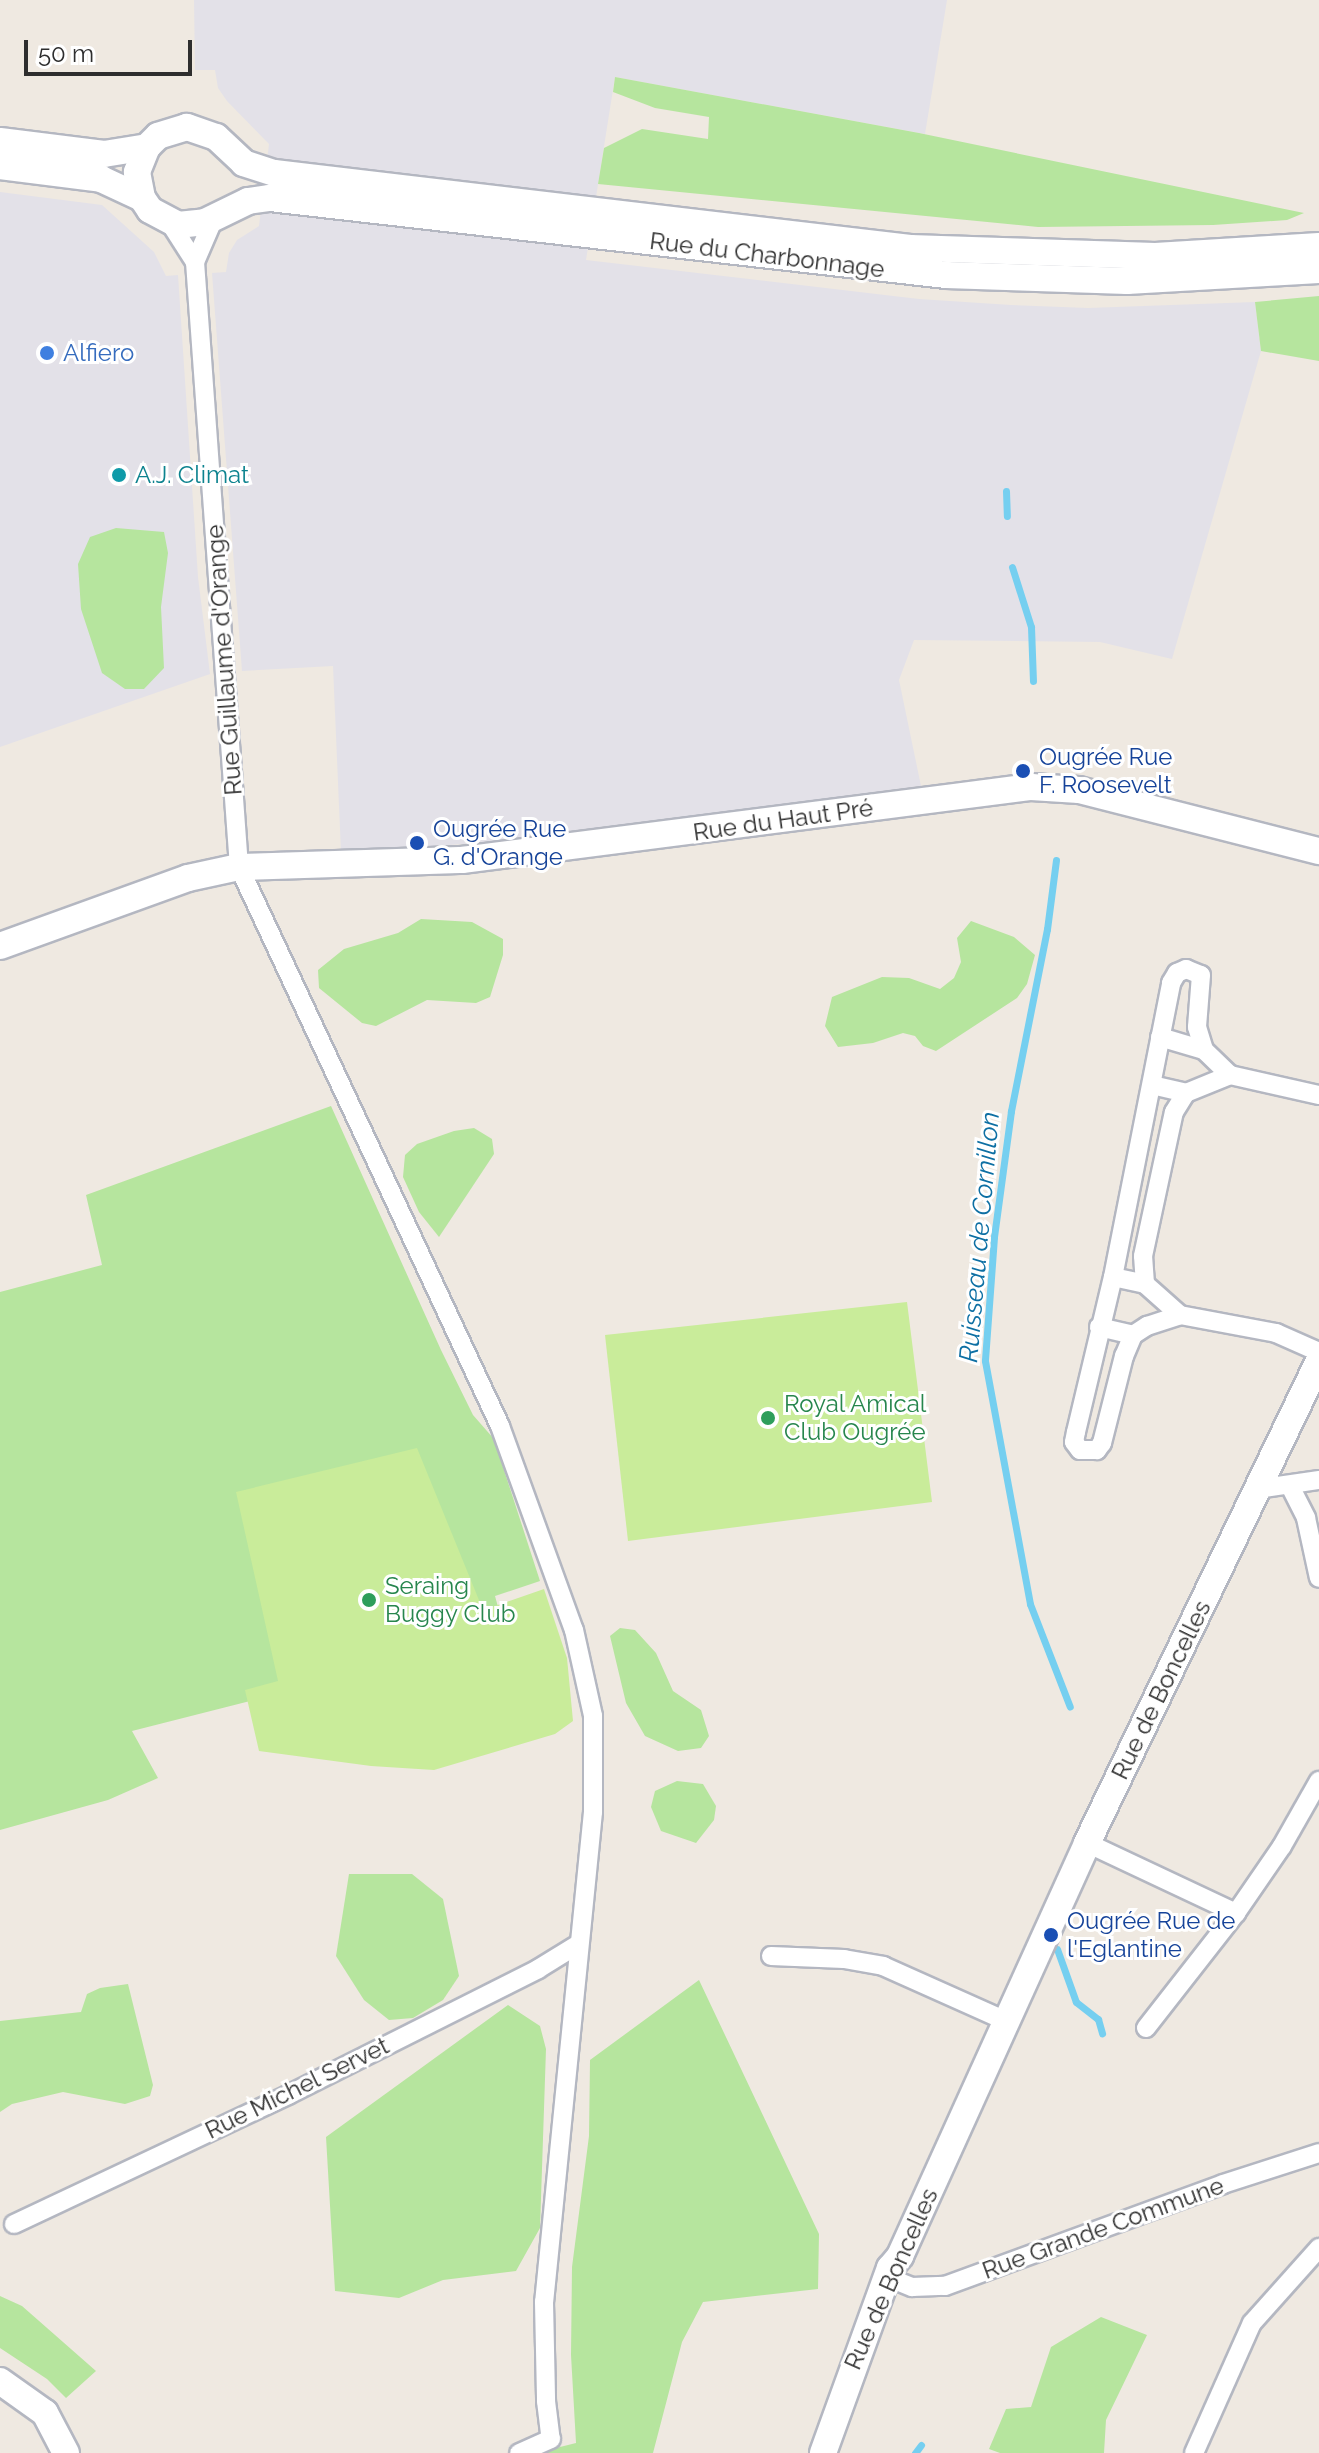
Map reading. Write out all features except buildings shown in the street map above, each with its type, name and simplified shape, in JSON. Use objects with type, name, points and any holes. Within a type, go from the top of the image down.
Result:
[{"type":"main road","name":"Rue du Charbonnage","points":[[0,141],[104,154],[147,147],[166,132],[187,127],[212,134],[244,163],[274,173],[910,248],[1155,256],[1319,246]]},
{"type":"main road","points":[[147,147],[137,172],[142,198],[150,210],[170,223]]},
{"type":"main road","points":[[216,216],[233,195],[237,178],[227,148]]},
{"type":"main road","points":[[0,166],[101,179],[142,198]]},
{"type":"main road","name":"Rue du Charbonnage","points":[[170,223],[192,226],[248,201],[270,198],[861,267],[991,277],[1127,281],[1319,270]]},
{"type":"main road","name":"Rue du Haut Pré","points":[[0,946],[188,878],[239,867],[462,860],[1053,786],[1319,851]]},
{"type":"main road","name":"Rue de Boncelles","points":[[823,2453],[887,2277],[900,2256],[1004,2020],[1087,1843],[1319,1361]]},
{"type":"main road","points":[[0,2381],[45,2413],[66,2453]]},
{"type":"street","name":"Rue Guillaume d'Orange","points":[[195,262],[216,216]]},
{"type":"street","name":"Rue Guillaume d'Orange","points":[[170,223],[195,262],[239,867]]},
{"type":"street","points":[[239,867],[485,1391],[574,1630],[593,1716],[595,1776],[544,2302],[544,2373],[551,2439],[519,2453]]},
{"type":"street","points":[[1204,1050],[1197,1027],[1202,981],[1195,971],[1186,969],[1177,973],[1171,983],[1113,1277],[1074,1442],[1087,1452],[1097,1450],[1102,1443],[1124,1356],[1133,1335],[1147,1326],[1180,1315],[1276,1333],[1319,1352]]},
{"type":"street","points":[[1160,1037],[1204,1050],[1230,1075],[1319,1095]]},
{"type":"street","points":[[1145,1284],[1143,1256],[1174,1112],[1186,1093],[1230,1075]]},
{"type":"street","points":[[1152,1085],[1186,1093]]},
{"type":"street","points":[[1113,1277],[1145,1284],[1180,1315]]},
{"type":"street","points":[[1099,1327],[1133,1335]]},
{"type":"street","points":[[1257,1489],[1319,1480]]},
{"type":"street","points":[[1290,1486],[1306,1518],[1319,1578]]},
{"type":"street","points":[[1146,2028],[1236,1913],[1295,1825],[1319,1781]]},
{"type":"street","points":[[1087,1843],[1236,1913]]},
{"type":"street","name":"Rue Michel Servet","points":[[14,2224],[288,2095],[538,1969],[577,1945]]},
{"type":"street","points":[[771,1956],[844,1959],[883,1966],[1004,2020]]},
{"type":"street","name":"Rue Grande Commune","points":[[887,2277],[912,2287],[945,2286],[1223,2184],[1319,2153]]},
{"type":"street","points":[[1194,2453],[1252,2323],[1319,2248]]},
{"type":"shaded area","points":[[194,0],[947,0],[925,134],[615,77],[586,260],[919,299],[1011,305],[1088,308],[1255,302],[1261,351],[1172,659],[1100,642],[914,640],[899,680],[921,786],[511,841],[341,852],[333,666],[242,671],[212,273],[226,272],[229,253],[237,240],[259,226],[269,144],[227,101],[218,88],[215,70],[195,70]]},
{"type":"shaded area","points":[[0,192],[102,205],[154,252],[166,276],[178,275],[198,577],[210,674],[0,747]]},
{"type":"green space","points":[[615,77],[919,133],[1304,213],[1287,220],[1213,225],[1038,227],[598,184],[604,148],[642,129],[708,139],[709,117],[655,108],[613,92]]},
{"type":"green space","points":[[1319,296],[1319,361],[1261,351],[1255,302]]},
{"type":"green space","points":[[116,528],[164,532],[168,553],[161,607],[164,668],[144,689],[125,689],[102,673],[81,609],[78,564],[90,537]]},
{"type":"green space","points":[[421,919],[472,922],[503,939],[503,955],[490,997],[476,1003],[427,1000],[376,1026],[362,1023],[319,988],[318,970],[344,949],[398,933]]},
{"type":"green space","points":[[971,921],[1014,937],[1035,955],[1027,984],[1017,998],[936,1051],[923,1046],[915,1036],[903,1033],[873,1043],[838,1047],[825,1026],[832,997],[882,977],[909,978],[940,989],[954,978],[961,962],[957,938]]},
{"type":"green space","points":[[331,1106],[441,1350],[473,1415],[494,1439],[540,1581],[495,1596],[508,1643],[274,1695],[132,1731],[158,1778],[108,1800],[0,1830],[0,1292],[102,1265],[86,1195]]},
{"type":"green space","points":[[474,1128],[492,1139],[494,1154],[439,1237],[419,1212],[403,1177],[405,1155],[417,1144],[454,1131]]},
{"type":"green space","name":"Royal Amical Club Ougrée","points":[[907,1302],[932,1502],[628,1541],[605,1335]]},
{"type":"green space","name":"Seraing Buggy Club","points":[[417,1448],[483,1610],[544,1589],[567,1658],[573,1721],[555,1734],[434,1770],[371,1766],[259,1751],[245,1690],[278,1681],[236,1492]]},
{"type":"green space","points":[[620,1628],[635,1630],[656,1653],[673,1691],[701,1710],[709,1736],[701,1748],[678,1751],[645,1736],[626,1703],[610,1636]]},
{"type":"green space","points":[[677,1781],[703,1784],[716,1806],[714,1820],[696,1843],[661,1831],[651,1807],[655,1791]]},
{"type":"green space","points":[[349,1874],[412,1874],[443,1899],[459,1976],[443,2000],[413,2018],[389,2020],[364,2000],[336,1956]]},
{"type":"green space","points":[[699,1980],[819,2234],[818,2289],[703,2302],[682,2342],[653,2453],[536,2453],[576,2443],[571,2355],[572,2267],[589,2136],[590,2060]]},
{"type":"green space","points":[[128,1984],[153,2085],[150,2096],[125,2104],[63,2092],[12,2104],[0,2112],[0,2021],[81,2012],[87,1994],[100,1988]]},
{"type":"green space","points":[[508,2005],[540,2026],[546,2049],[540,2228],[516,2271],[443,2280],[399,2298],[335,2291],[326,2137]]},
{"type":"green space","points":[[0,2296],[22,2306],[96,2371],[66,2398],[47,2379],[0,2348]]},
{"type":"green space","points":[[1101,2317],[1147,2335],[1106,2420],[1104,2453],[1000,2453],[989,2449],[1006,2409],[1031,2407],[1051,2347]]},
{"type":"waterway","name":"Ruisseau de Cornillon","points":[[1006,491],[1007,516]]},
{"type":"waterway","name":"Ruisseau de Cornillon","points":[[1012,567],[1031,627],[1033,681]]},
{"type":"waterway","name":"Ruisseau de Cornillon","points":[[1056,860],[1047,929],[1011,1111],[994,1237],[985,1361],[1030,1604],[1070,1707]]},
{"type":"waterway","name":"Ruisseau de Cornillon","points":[[1057,1949],[1076,2002],[1098,2019],[1102,2033]]},
{"type":"waterway","name":"Ruisseau de Cornillon","points":[[915,2453],[921,2445]]},
{"type":"place","name":"Alfiero","points":[[47,353]]},
{"type":"place","name":"A.J. Climat","points":[[119,475]]},
{"type":"place","name":"Ougrée Rue F. Roosevelt","points":[[1023,771]]},
{"type":"place","name":"Ougrée Rue G. d'Orange","points":[[417,843]]},
{"type":"place","name":"Royal Amical Club Ougrée","points":[[768,1418]]},
{"type":"place","name":"Seraing Buggy Club","points":[[369,1600]]},
{"type":"place","name":"Ougrée Rue de l'Eglantine","points":[[1051,1935]]}]
